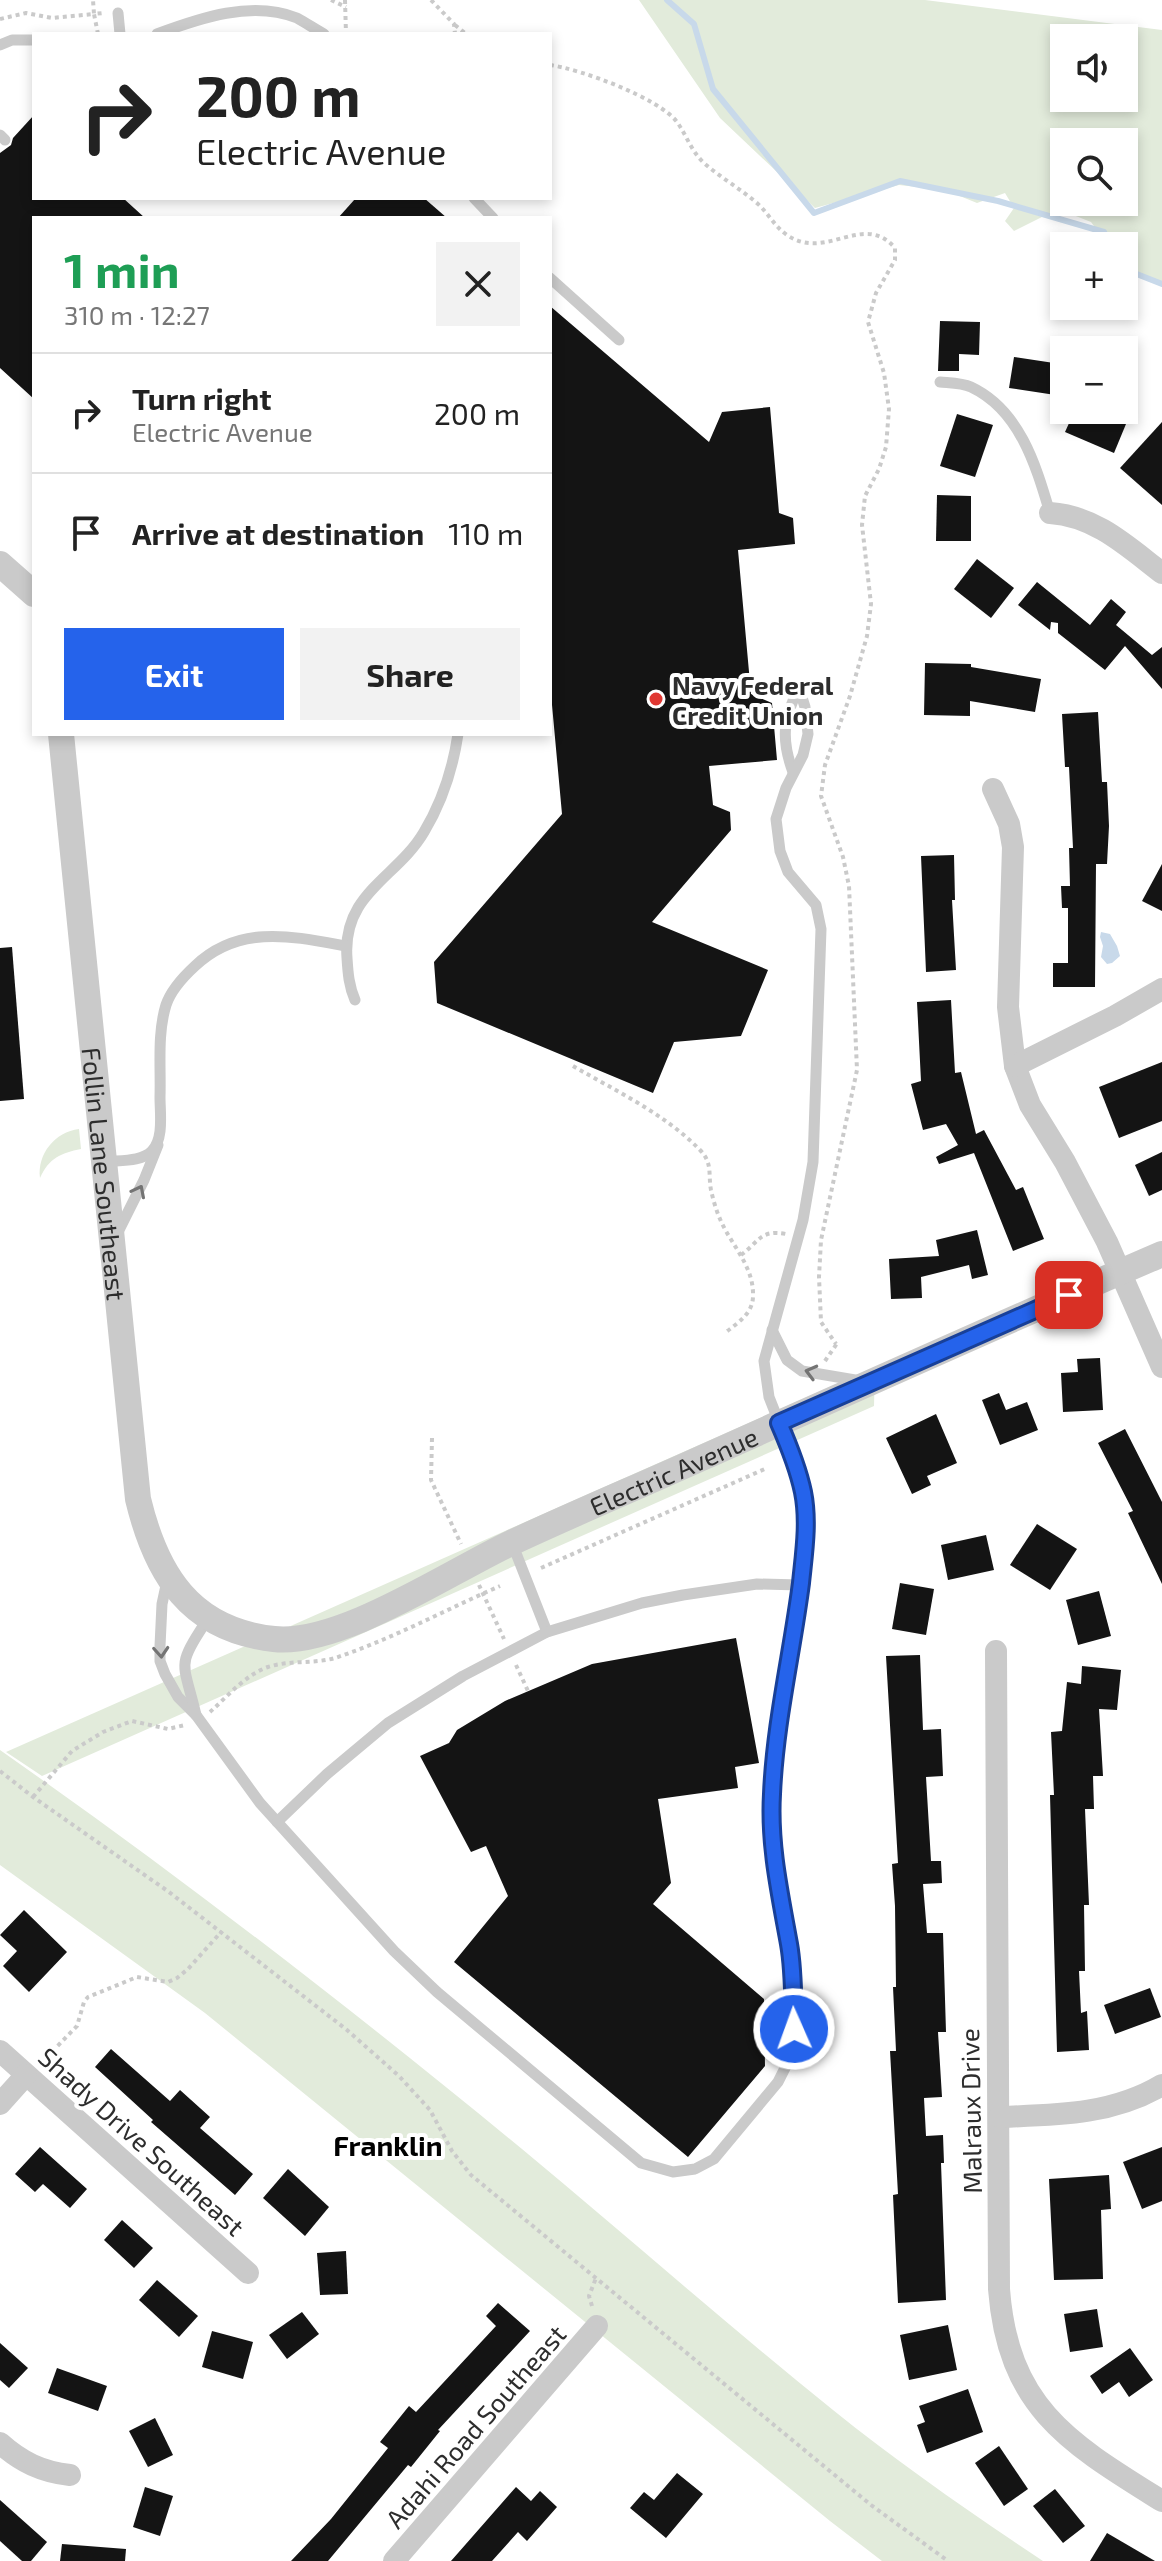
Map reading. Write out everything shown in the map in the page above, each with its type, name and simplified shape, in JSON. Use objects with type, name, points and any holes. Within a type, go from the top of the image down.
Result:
[{"type":"street","points":[[1050,513],[1084,520],[1107,531],[1162,573]]},
{"type":"street","points":[[0,564],[32,592]]},
{"type":"street","name":"Follin Lane Southeast","points":[[61,736],[138,1499],[157,1561],[186,1600]]},
{"type":"street","points":[[993,789],[1009,824],[1013,847],[1008,1007],[1015,1066],[1030,1105],[1065,1162],[1121,1272],[1162,1367]]},
{"type":"street","points":[[1015,1066],[1162,989]]},
{"type":"street","name":"Electric Avenue","points":[[186,1600],[209,1617],[248,1635],[276,1640],[321,1635],[391,1606],[512,1543],[1162,1254]]},
{"type":"street","name":"Malraux Drive","points":[[996,1651],[999,2289],[1008,2346],[1031,2395],[1067,2438],[1162,2501]]},
{"type":"street","name":"Shady Drive Southeast","points":[[0,2051],[248,2273]]},
{"type":"street","points":[[0,2104],[28,2076]]},
{"type":"street","points":[[999,2117],[1071,2114],[1111,2107],[1162,2085]]},
{"type":"street","name":"Adahi Road Southeast","points":[[394,2561],[597,2326]]},
{"type":"street","points":[[0,2443],[33,2467],[70,2475]]},
{"type":"lane","points":[[162,32],[214,13],[257,10],[269,6],[320,32]]},
{"type":"lane","points":[[118,13],[120,32]]},
{"type":"lane","points":[[0,45],[12,40],[32,40]]},
{"type":"lane","points":[[476,200],[491,216]]},
{"type":"lane","points":[[552,280],[619,340]]},
{"type":"lane","points":[[940,382],[969,386],[1008,417],[1036,467],[1050,513]]},
{"type":"lane","points":[[168,1577],[162,1604],[160,1661],[178,1697],[192,1719],[277,1822],[384,1940],[437,1992],[641,2163],[673,2172],[695,2169],[714,2159],[778,2082],[788,2062],[794,2029],[790,1947],[774,1859],[772,1793],[805,1546],[804,1494],[769,1397],[764,1361],[799,1236],[813,1162],[821,929],[816,905],[788,872],[780,851],[776,819],[793,772],[803,755],[808,734],[799,688],[787,711],[785,744],[793,772]]},
{"type":"lane","points":[[355,1000],[349,988],[346,946],[356,907],[423,834],[453,766],[458,736]]},
{"type":"lane","points":[[111,1246],[158,1150],[161,1030],[166,1004],[181,978],[209,952],[240,939],[285,935],[346,946]]},
{"type":"lane","points":[[104,1162],[142,1158],[152,1151],[159,1134]]},
{"type":"lane","points":[[772,1330],[787,1360],[802,1371],[870,1383]]},
{"type":"lane","points":[[512,1543],[547,1632]]},
{"type":"lane","points":[[277,1822],[327,1774],[388,1723],[463,1676],[547,1632],[642,1603],[683,1595],[757,1584],[800,1585]]},
{"type":"lane","points":[[192,1719],[184,1657],[209,1617]]},
{"type":"path","points":[[0,19],[26,13],[52,18],[94,14],[93,0]]},
{"type":"path","points":[[331,0],[346,7]]},
{"type":"path","points":[[345,0],[346,32]]},
{"type":"path","points":[[431,0],[464,32]]},
{"type":"path","points":[[454,24],[455,32]]},
{"type":"path","points":[[552,66],[633,91],[676,121],[690,147],[703,162],[749,196],[767,212],[774,225],[790,237],[803,242],[830,243],[868,232],[883,238],[895,248],[895,260],[876,293],[868,322],[884,373],[889,409],[886,447],[865,496],[862,525],[870,572],[871,604],[867,636],[850,696],[825,765],[821,796],[843,857],[849,886],[857,1070],[821,1240],[821,1322],[837,1343],[821,1366]]},
{"type":"path","points":[[573,1066],[653,1113],[707,1158],[711,1172],[710,1187],[721,1220],[741,1255],[751,1282],[752,1307],[725,1333]]},
{"type":"path","points":[[741,1255],[761,1236],[777,1232],[821,1240]]},
{"type":"path","points":[[431,1480],[432,1438]]},
{"type":"path","points":[[541,1568],[767,1468]]},
{"type":"path","points":[[33,1797],[72,1751],[103,1732],[132,1721],[168,1729],[192,1719]]},
{"type":"path","points":[[0,1771],[222,1931],[347,2030],[399,2076],[430,2110],[452,2151],[471,2175],[871,2505],[948,2561]]},
{"type":"path","points":[[28,2076],[77,2026],[88,1997],[137,1977],[168,1982],[177,1978],[222,1931]]},
{"type":"path","points":[[596,2278],[589,2296],[597,2326]]},
{"type":"green space","points":[[639,0],[925,0],[1115,24],[1050,24],[1050,112],[1138,112],[1138,27],[1162,30],[1162,283],[1138,276],[1138,232],[1098,232],[1091,222],[1076,216],[1138,216],[1138,128],[1050,128],[1050,213],[1014,231],[1005,221],[1014,208],[1005,193],[977,203],[945,190],[899,185],[815,208],[720,118]]},
{"type":"green space","points":[[79,1129],[81,1149],[56,1158],[40,1178],[41,1161],[49,1146],[62,1135]]},
{"type":"green space","points":[[875,1367],[874,1406],[42,1776],[6,1752]]},
{"type":"green space","points":[[0,1750],[200,1895],[394,2045],[858,2430],[1043,2561],[882,2561],[830,2521],[205,2013],[0,1865]]},
{"type":"water","points":[[1101,932],[1110,934],[1117,946],[1120,956],[1112,963],[1107,964],[1101,957]]},
{"type":"building","points":[[32,117],[32,200],[125,200],[143,216],[32,216],[32,397],[0,368],[0,153],[11,145],[13,138]]},
{"type":"building","points":[[354,200],[426,200],[445,216],[340,216]]},
{"type":"building","name":"Navy Federal Credit Union","points":[[552,308],[709,442],[722,412],[770,407],[779,513],[793,518],[795,544],[738,550],[751,694],[772,703],[777,760],[709,766],[713,805],[730,812],[731,830],[652,922],[768,970],[741,1036],[674,1042],[653,1093],[437,1003],[434,962],[562,814],[552,705]]},
{"type":"building","points":[[940,321],[980,322],[979,355],[959,354],[959,371],[938,371]]},
{"type":"building","points":[[1014,357],[1050,362],[1050,394],[1009,388]]},
{"type":"building","points":[[957,414],[993,425],[975,477],[940,466]]},
{"type":"building","points":[[1162,422],[1162,505],[1120,468]]},
{"type":"building","points":[[1069,424],[1126,424],[1114,453],[1065,432]]},
{"type":"building","points":[[937,495],[971,496],[971,541],[936,541]]},
{"type":"building","points":[[977,559],[1014,588],[991,618],[954,589]]},
{"type":"building","points":[[1037,582],[1090,625],[1111,599],[1126,612],[1116,625],[1152,655],[1162,647],[1162,689],[1125,646],[1105,670],[1058,633],[1058,623],[1051,622],[1050,630],[1018,605]]},
{"type":"building","points":[[925,663],[971,664],[971,667],[1041,679],[1035,712],[970,701],[970,716],[924,715]]},
{"type":"building","points":[[1098,712],[1102,782],[1107,782],[1109,826],[1107,864],[1096,864],[1095,987],[1053,987],[1053,963],[1068,963],[1068,908],[1062,908],[1061,886],[1070,886],[1069,848],[1073,848],[1069,767],[1065,767],[1062,714]]},
{"type":"building","points":[[954,855],[955,900],[952,900],[956,970],[926,972],[921,856]]},
{"type":"building","points":[[1162,864],[1162,911],[1142,901]]},
{"type":"building","points":[[12,947],[24,1099],[0,1101],[0,948]]},
{"type":"building","points":[[951,1000],[955,1073],[961,1072],[976,1134],[984,1130],[1016,1190],[1023,1187],[1044,1239],[1013,1251],[974,1153],[939,1164],[936,1157],[958,1145],[946,1124],[923,1130],[911,1084],[921,1081],[917,1002]]},
{"type":"building","points":[[1162,1062],[1162,1121],[1119,1138],[1099,1087]]},
{"type":"building","points":[[1162,1152],[1162,1190],[1149,1196],[1135,1165]]},
{"type":"building","points":[[977,1230],[988,1275],[972,1279],[969,1265],[921,1277],[922,1298],[891,1299],[889,1259],[939,1256],[936,1240]]},
{"type":"building","points":[[1100,1358],[1103,1410],[1063,1412],[1061,1373],[1078,1372],[1077,1359]]},
{"type":"building","points":[[999,1393],[1006,1410],[1027,1402],[1038,1430],[1000,1445],[982,1400]]},
{"type":"building","points":[[936,1414],[957,1463],[927,1476],[931,1485],[912,1494],[886,1438]]},
{"type":"building","points":[[1125,1429],[1162,1502],[1162,1584],[1128,1513],[1133,1511],[1098,1443]]},
{"type":"building","points":[[1037,1524],[1077,1549],[1050,1590],[1010,1565]]},
{"type":"building","points":[[986,1535],[994,1570],[948,1580],[941,1545]]},
{"type":"building","points":[[900,1583],[934,1589],[926,1635],[892,1629]]},
{"type":"building","points":[[1099,1591],[1111,1636],[1078,1645],[1066,1600]]},
{"type":"building","points":[[736,1638],[759,1763],[735,1767],[738,1788],[658,1799],[671,1883],[653,1904],[764,1999],[765,2066],[688,2157],[454,1962],[508,1896],[486,1846],[471,1852],[420,1756],[449,1743],[457,1730],[505,1701],[592,1664]]},
{"type":"building","points":[[920,1655],[923,1730],[941,1729],[943,1776],[926,1777],[931,1861],[941,1861],[942,1883],[923,1884],[927,1933],[943,1933],[946,2032],[938,2032],[942,2097],[924,2098],[926,2136],[943,2135],[944,2163],[941,2163],[946,2300],[898,2303],[893,2195],[898,2194],[890,2051],[896,2051],[892,1864],[898,1863],[886,1656]]},
{"type":"building","points":[[1082,1666],[1121,1670],[1117,1710],[1099,1709],[1103,1776],[1093,1776],[1094,1809],[1085,1809],[1089,1905],[1084,1905],[1085,1971],[1079,1971],[1081,2013],[1087,2011],[1089,2050],[1057,2052],[1051,1732],[1062,1731],[1067,1682],[1081,1684]]},
{"type":"building","points":[[24,1910],[67,1952],[29,1992],[3,1966],[17,1951],[0,1935]]},
{"type":"building","points":[[1150,1988],[1161,2017],[1115,2034],[1104,2005]]},
{"type":"building","points":[[111,2049],[170,2101],[180,2090],[210,2117],[200,2128],[253,2174],[235,2195],[151,2122],[153,2120],[95,2067]]},
{"type":"building","points":[[40,2147],[87,2189],[70,2208],[43,2184],[35,2192],[15,2174]]},
{"type":"building","points":[[1162,2147],[1162,2201],[1142,2209],[1123,2162]]},
{"type":"building","points":[[288,2169],[329,2207],[305,2236],[263,2198]]},
{"type":"building","points":[[1109,2175],[1111,2209],[1101,2210],[1103,2279],[1054,2280],[1049,2179]]},
{"type":"building","points":[[122,2220],[153,2248],[134,2268],[104,2240]]},
{"type":"building","points":[[346,2251],[348,2294],[320,2295],[317,2253]]},
{"type":"building","points":[[157,2280],[198,2316],[179,2337],[139,2300]]},
{"type":"building","points":[[498,2303],[530,2331],[438,2430],[411,2467],[408,2465],[328,2561],[291,2561],[331,2519],[388,2448],[380,2442],[409,2406],[416,2412],[496,2326],[486,2316]]},
{"type":"building","points":[[1097,2309],[1103,2347],[1070,2352],[1064,2314]]},
{"type":"building","points":[[302,2312],[319,2334],[287,2359],[269,2335]]},
{"type":"building","points":[[948,2325],[957,2370],[909,2380],[900,2335]]},
{"type":"building","points":[[212,2331],[253,2342],[243,2379],[202,2367]]},
{"type":"building","points":[[0,2343],[28,2368],[9,2388],[0,2380]]},
{"type":"building","points":[[1130,2348],[1153,2380],[1129,2397],[1119,2382],[1102,2394],[1090,2376]]},
{"type":"building","points":[[57,2368],[107,2386],[98,2411],[48,2393]]},
{"type":"building","points":[[968,2389],[983,2432],[927,2453],[917,2425],[925,2422],[919,2406]]},
{"type":"building","points":[[155,2418],[173,2455],[148,2467],[129,2431]]},
{"type":"building","points":[[999,2446],[1028,2489],[1004,2506],[975,2463]]},
{"type":"building","points":[[677,2473],[703,2494],[666,2538],[630,2508],[644,2492],[654,2500]]},
{"type":"building","points":[[145,2487],[173,2496],[160,2536],[133,2527]]},
{"type":"building","points":[[516,2487],[531,2501],[540,2491],[557,2507],[527,2541],[518,2532],[492,2561],[451,2561]]},
{"type":"building","points":[[1055,2489],[1085,2526],[1063,2543],[1033,2506]]},
{"type":"building","points":[[0,2500],[47,2542],[31,2561],[22,2561],[0,2541]]},
{"type":"building","points":[[1107,2533],[1155,2561],[1090,2561]]},
{"type":"building","points":[[62,2544],[126,2549],[125,2561],[60,2561]]},
{"type":"waterway","points":[[667,0],[694,24],[713,89],[814,213],[900,181],[998,201],[1104,232]]},
{"type":"waterway","points":[[1138,275],[1162,284]]},
{"type":"place","name":"Navy Federal Credit Union","points":[[656,699]]},
{"type":"district","name":"Franklin","points":[[388,2145]]},
{"type":"route","points":[[794,2029],[790,1947],[774,1859],[772,1793],[794,1639],[806,1520],[804,1494],[797,1468],[779,1423],[1069,1295]]}]
